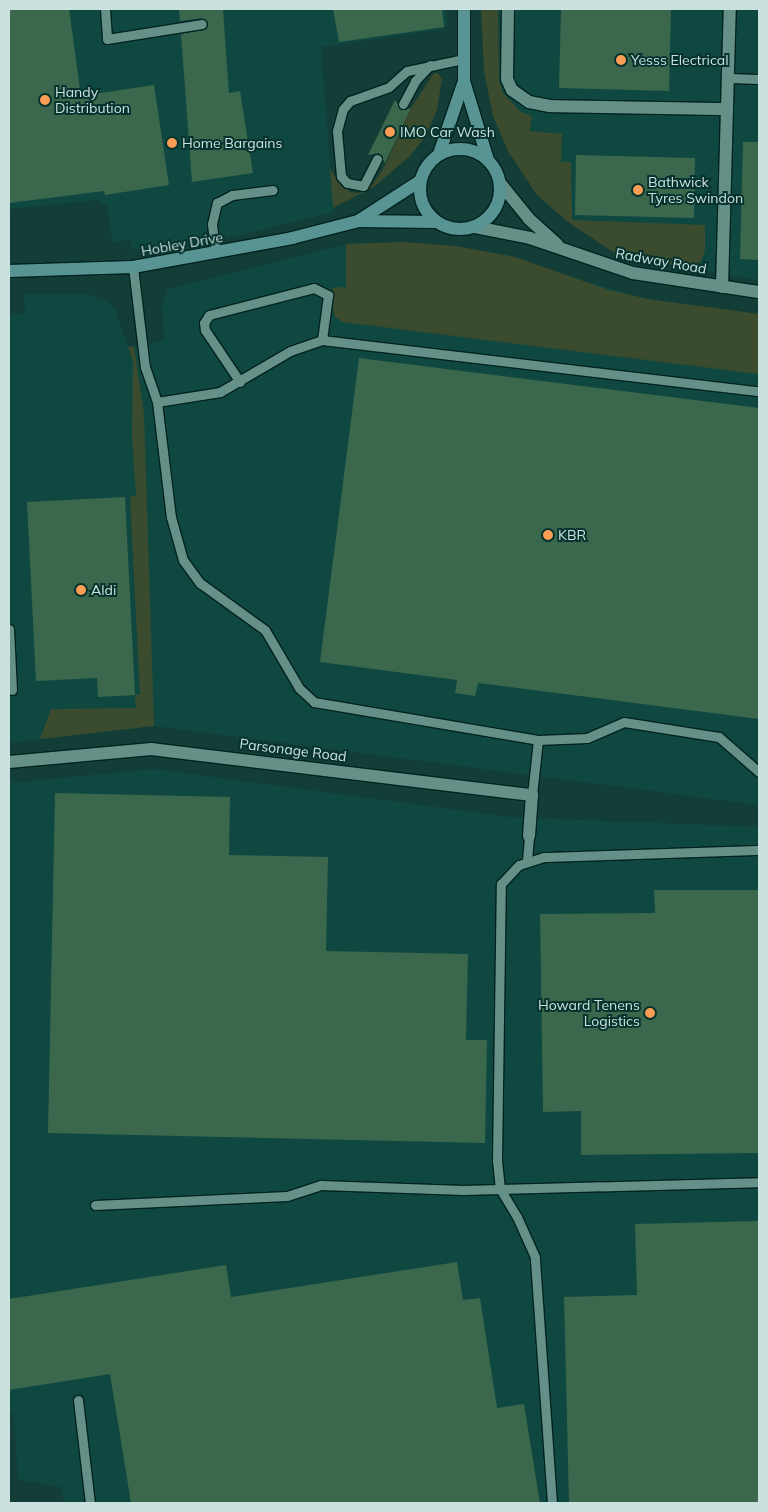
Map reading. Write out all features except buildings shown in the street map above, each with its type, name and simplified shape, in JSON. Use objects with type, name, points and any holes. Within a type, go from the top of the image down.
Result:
[{"type":"main road","points":[[464,9],[464,81],[488,160],[500,184],[495,209],[475,227],[462,230],[436,222],[421,200],[420,181],[429,162],[439,154],[465,149],[488,160]]},
{"type":"main road","points":[[439,154],[464,81]]},
{"type":"main road","name":"Hobley Drive","points":[[358,222],[420,181]]},
{"type":"main road","name":"Hobley Drive","points":[[9,271],[133,268],[216,253],[358,222],[436,222]]},
{"type":"street","points":[[508,9],[507,78],[512,90],[529,102],[550,106],[727,109]]},
{"type":"street","points":[[722,287],[730,9]]},
{"type":"street","name":"Radway Road","points":[[500,184],[529,219],[561,248]]},
{"type":"street","name":"Radway Road","points":[[475,227],[561,248],[599,264],[633,273],[759,292]]},
{"type":"street","name":"Parsonage Road","points":[[9,762],[151,749],[532,794]]},
{"type":"street","points":[[529,836],[532,794]]},
{"type":"lane","points":[[105,9],[107,39],[202,24]]},
{"type":"lane","points":[[377,159],[363,186],[347,183],[340,168],[338,121],[350,101],[389,88],[407,71],[463,59]]},
{"type":"lane","points":[[403,104],[415,81],[430,65]]},
{"type":"lane","points":[[728,78],[759,79]]},
{"type":"lane","points":[[216,253],[212,224],[217,203],[232,195],[273,190]]},
{"type":"lane","points":[[133,268],[145,367],[157,402],[171,517],[183,560],[200,583],[264,630],[306,697],[321,705],[538,740],[588,738],[624,722],[719,737],[759,772]]},
{"type":"lane","points":[[240,382],[205,330],[204,323],[209,315],[314,288],[328,295],[322,340]]},
{"type":"lane","points":[[157,402],[205,396],[240,382],[290,351],[322,340],[759,391]]},
{"type":"lane","points":[[9,629],[12,690]]},
{"type":"lane","points":[[532,794],[538,740]]},
{"type":"lane","points":[[527,860],[529,836]]},
{"type":"lane","points":[[552,1503],[535,1257],[500,1189],[497,1160],[499,904],[502,884],[509,873],[527,860],[563,854],[759,850]]},
{"type":"lane","points":[[95,1205],[287,1196],[321,1185],[500,1189],[759,1182]]},
{"type":"lane","points":[[78,1400],[90,1503]]},
{"type":"shaded area","points":[[9,9],[446,9],[447,25],[444,29],[321,47],[334,212],[233,237],[132,250],[130,240],[112,242],[107,204],[100,204],[99,200],[9,209]]},
{"type":"shaded area","points":[[498,9],[759,9],[759,280],[631,258],[613,252],[568,222],[537,195],[508,151],[488,97],[499,81]]},
{"type":"shaded area","points":[[404,242],[570,277],[648,299],[759,314],[759,805],[154,726],[9,743],[9,315],[25,314],[24,295],[89,294],[108,302],[115,309],[128,347],[148,345],[164,340],[162,308],[168,289],[346,244]]},
{"type":"shaded area","points":[[155,769],[510,817],[759,827],[759,1503],[64,1503],[61,1487],[18,1480],[14,1414],[9,1415],[9,783]]},
{"type":"green space","points":[[481,9],[498,9],[499,81],[503,93],[521,112],[532,116],[530,131],[562,134],[561,162],[571,162],[572,220],[705,225],[705,250],[701,262],[688,268],[613,252],[568,222],[537,195],[508,151],[493,116],[484,71]]},
{"type":"green space","points":[[434,73],[438,73],[442,79],[437,110],[425,137],[410,156],[375,186],[333,208],[330,167],[337,181],[350,192],[359,193],[373,184],[383,169],[411,108]]},
{"type":"green space","points":[[404,242],[456,246],[515,257],[609,290],[648,299],[759,314],[759,374],[343,322],[335,317],[329,291],[336,287],[346,288],[346,244]]},
{"type":"green space","points":[[134,346],[144,414],[154,726],[40,739],[51,709],[136,708],[135,695],[140,695],[130,497],[136,496],[132,435],[133,361],[128,347]]},
{"type":"place","name":"Yesss Electrical","points":[[621,60]]},
{"type":"place","name":"Handy Distribution","points":[[45,100]]},
{"type":"place","name":"IMO Car Wash","points":[[390,132]]},
{"type":"place","name":"Home Bargains","points":[[172,143]]},
{"type":"place","name":"Bathwick Tyres Swindon","points":[[638,190]]},
{"type":"place","name":"KBR","points":[[548,535]]},
{"type":"place","name":"Aldi","points":[[81,590]]},
{"type":"place","name":"Howard Tenens Logistics","points":[[650,1013]]}]
